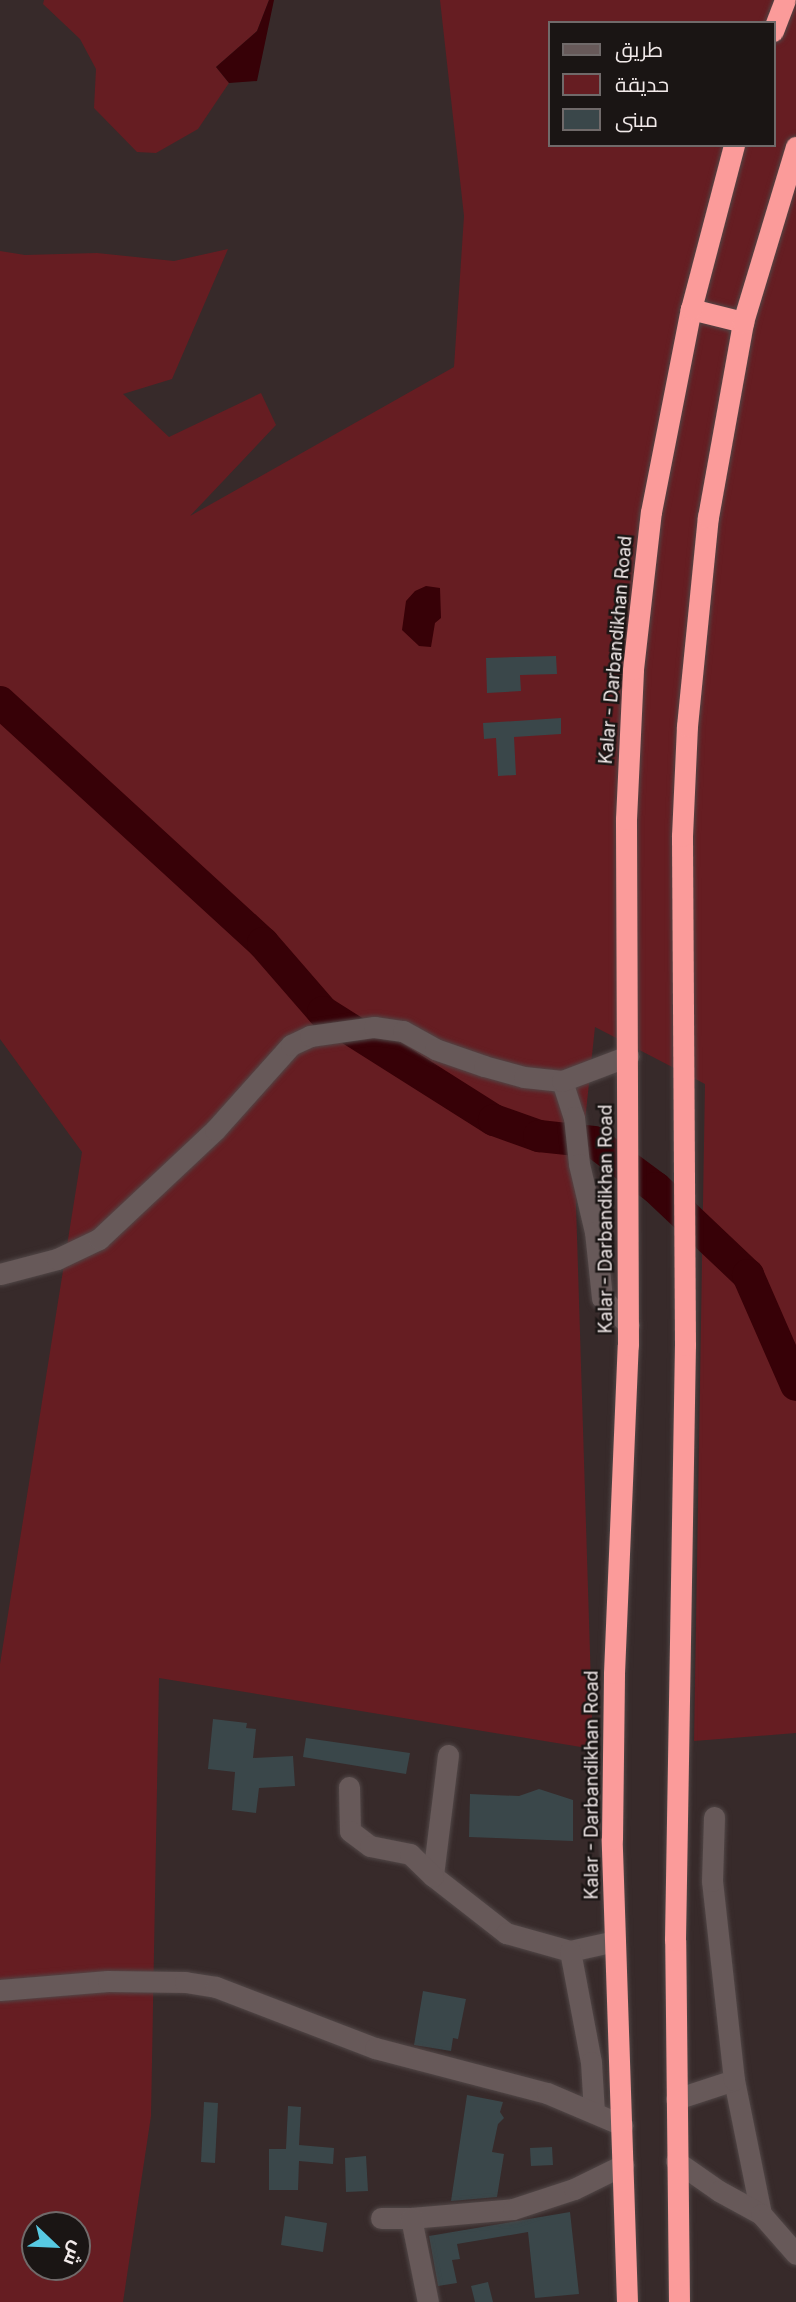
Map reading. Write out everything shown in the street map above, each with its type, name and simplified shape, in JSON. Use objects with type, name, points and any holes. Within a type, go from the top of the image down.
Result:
[{"type":"highway","points":[[775,26],[785,0]]},
{"type":"highway","name":"Kalar - Darbandikhan Road","points":[[626,2302],[615,1941],[614,1673],[629,1325],[630,1131],[626,819],[634,669],[651,512],[691,309],[733,147]]},
{"type":"highway","points":[[679,2302],[675,1940],[685,1345],[682,836],[687,726],[708,517],[743,322],[796,147]]},
{"type":"highway","points":[[691,309],[743,322]]},
{"type":"street","points":[[0,1274],[57,1259],[99,1239],[215,1130],[291,1045],[310,1036],[374,1027],[403,1031],[435,1049],[484,1066],[524,1077],[562,1081],[628,1056]]},
{"type":"street","points":[[562,1081],[574,1116],[579,1164],[595,1232],[601,1298],[629,1325]]},
{"type":"street","points":[[433,1876],[448,1755]]},
{"type":"street","points":[[349,1787],[350,1831],[370,1846],[410,1854],[433,1876],[506,1933],[570,1951],[615,1941]]},
{"type":"street","points":[[714,1816],[712,1881],[734,2080],[761,2214]]},
{"type":"street","points":[[570,1951],[591,2062],[594,2112]]},
{"type":"street","points":[[0,1990],[108,1981],[185,1982],[216,1987],[375,2048],[535,2089],[622,2125]]},
{"type":"street","points":[[676,2099],[734,2080]]},
{"type":"street","points":[[676,2161],[719,2191],[761,2214],[796,2254]]},
{"type":"street","points":[[381,2218],[411,2218],[513,2208],[574,2189],[623,2165]]},
{"type":"street","points":[[411,2218],[428,2302]]},
{"type":"green space","points":[[44,0],[269,0],[257,31],[216,67],[229,83],[198,129],[156,153],[137,152],[94,108],[96,69],[80,39],[43,4]]},
{"type":"green space","points":[[440,0],[796,0],[796,1733],[694,1741],[705,1084],[595,1027],[576,1205],[593,1749],[159,1678],[151,2116],[123,2302],[0,2302],[0,1664],[82,1152],[0,1039],[0,251],[25,255],[97,253],[174,261],[228,249],[172,379],[123,394],[169,437],[261,393],[276,425],[190,516],[454,367],[464,216]]},
{"type":"shaded area","points":[[269,0],[274,0],[257,81],[229,83],[216,67],[257,31]]},
{"type":"shaded area","points":[[426,586],[440,588],[441,618],[435,623],[431,647],[419,646],[402,630],[406,601],[415,591]]},
{"type":"building","points":[[556,656],[557,674],[520,675],[521,691],[487,693],[486,658]]},
{"type":"building","points":[[561,718],[561,734],[514,737],[516,775],[498,776],[496,738],[484,739],[483,723]]},
{"type":"building","points":[[213,1719],[247,1723],[246,1728],[256,1729],[253,1758],[293,1756],[295,1786],[259,1788],[256,1813],[232,1810],[235,1772],[208,1769]]},
{"type":"building","points":[[306,1738],[410,1753],[406,1774],[303,1757]]},
{"type":"building","points":[[539,1789],[573,1800],[573,1841],[469,1837],[470,1794],[519,1796]]},
{"type":"building","points":[[423,1991],[466,1999],[458,2039],[453,2038],[451,2051],[414,2045]]},
{"type":"building","points":[[467,2095],[503,2102],[500,2112],[504,2118],[498,2124],[492,2152],[504,2154],[497,2197],[451,2201]]},
{"type":"building","points":[[204,2102],[218,2103],[215,2163],[201,2162]]},
{"type":"building","points":[[288,2106],[301,2107],[299,2145],[334,2148],[333,2164],[299,2161],[298,2190],[269,2190],[269,2149],[286,2149]]},
{"type":"building","points":[[552,2147],[553,2165],[531,2166],[530,2148]]},
{"type":"building","points":[[366,2156],[368,2191],[346,2192],[345,2158]]},
{"type":"building","points":[[570,2212],[579,2294],[535,2298],[528,2232],[457,2244],[460,2259],[452,2260],[457,2283],[438,2286],[429,2236]]},
{"type":"building","points":[[285,2216],[327,2223],[323,2252],[281,2245]]},
{"type":"building","points":[[488,2282],[493,2302],[475,2302],[471,2286]]},
{"type":"waterway","points":[[0,702],[263,943],[323,1012],[494,1120],[539,1136],[594,1142],[656,1188],[748,1275],[796,1385]]}]
